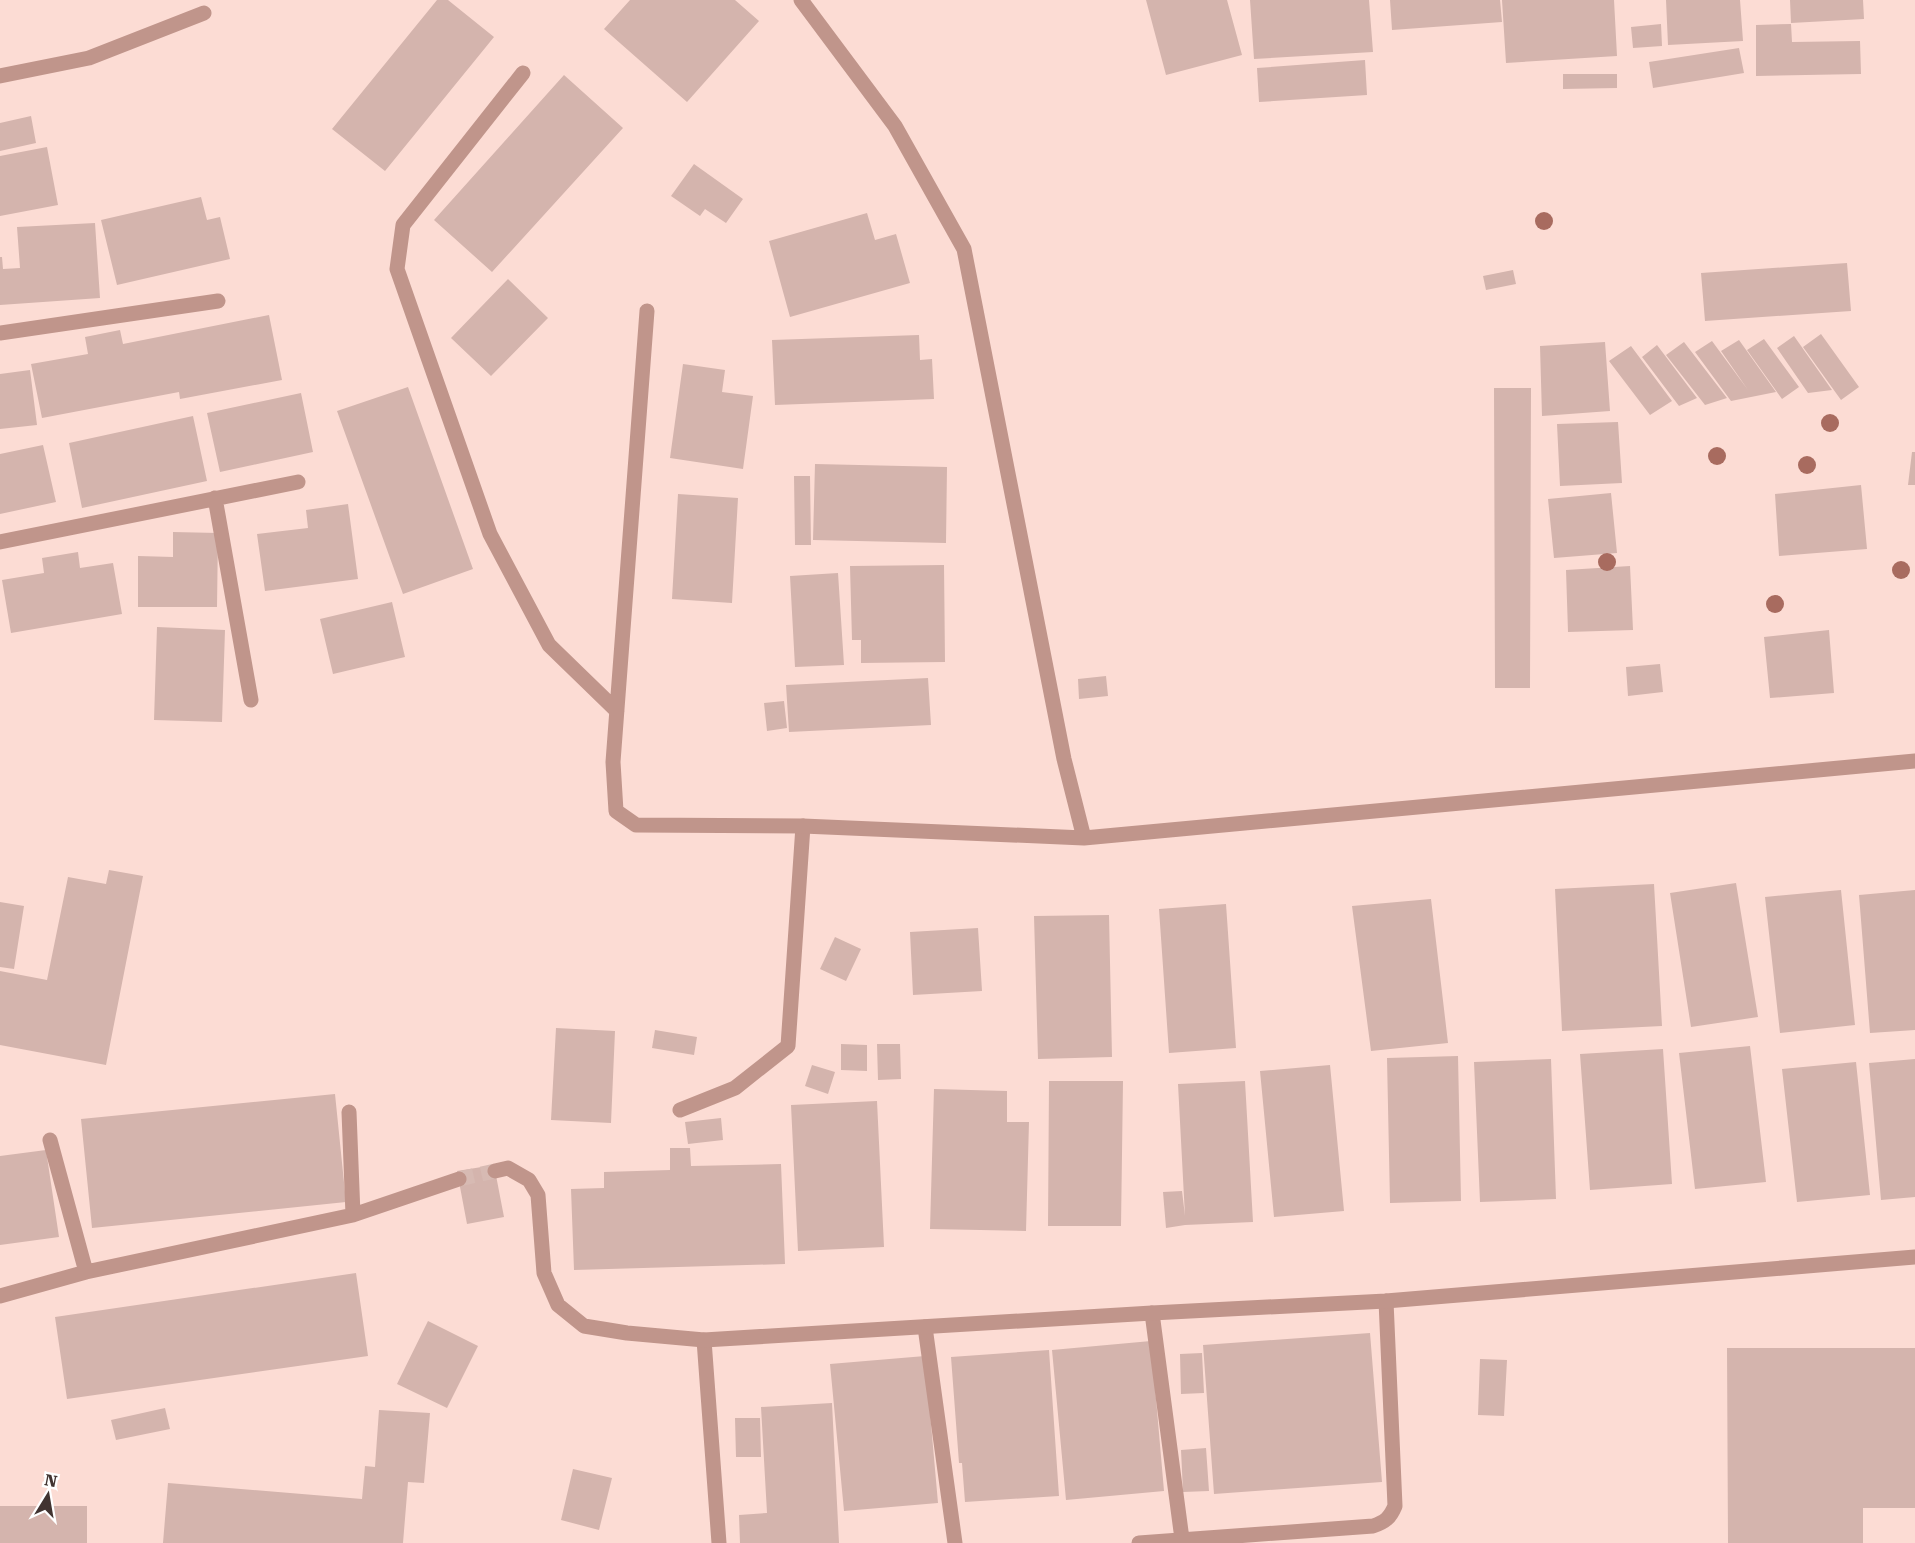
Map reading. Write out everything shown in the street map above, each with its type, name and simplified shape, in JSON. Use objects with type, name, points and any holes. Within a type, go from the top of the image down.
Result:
[{"type":"street","points":[[801,0],[894,126],[964,249],[1064,759],[1084,838]]},
{"type":"street","points":[[0,76],[89,58],[204,13]]},
{"type":"street","points":[[523,73],[403,225],[397,269],[490,534],[549,645],[617,711]]},
{"type":"street","points":[[0,333],[218,301]]},
{"type":"street","points":[[647,311],[614,762],[616,811],[636,825],[803,826],[1084,838],[1915,761]]},
{"type":"street","points":[[0,542],[298,482]]},
{"type":"street","points":[[215,498],[251,700]]},
{"type":"street","points":[[680,1110],[735,1088],[788,1046],[803,826]]},
{"type":"street","points":[[349,1112],[353,1215]]},
{"type":"street","points":[[50,1140],[86,1272]]},
{"type":"street","points":[[495,1171],[508,1168],[530,1180],[538,1195],[544,1273],[558,1305],[584,1326],[627,1333],[704,1340],[1386,1301],[1915,1257]]},
{"type":"street","points":[[0,1296],[86,1272],[353,1215],[459,1179]]},
{"type":"street","points":[[1139,1543],[1373,1526],[1384,1522],[1391,1515],[1395,1506],[1386,1301]]},
{"type":"street","points":[[1152,1313],[1182,1539]]},
{"type":"street","points":[[925,1328],[955,1543]]},
{"type":"street","points":[[704,1340],[719,1543]]},
{"type":"building","points":[[437,0],[448,0],[494,37],[385,171],[332,129]]},
{"type":"building","points":[[630,0],[735,0],[759,21],[687,102],[604,29]]},
{"type":"building","points":[[1146,0],[1227,0],[1242,55],[1166,75]]},
{"type":"building","points":[[1250,0],[1369,0],[1373,52],[1254,59]]},
{"type":"building","points":[[1390,0],[1500,0],[1502,22],[1392,30]]},
{"type":"building","points":[[1502,0],[1614,0],[1617,56],[1506,63]]},
{"type":"building","points":[[1666,0],[1740,0],[1743,41],[1668,45]]},
{"type":"building","points":[[1790,0],[1863,0],[1864,19],[1791,23]]},
{"type":"building","points":[[1661,24],[1662,46],[1633,48],[1631,27]]},
{"type":"building","points":[[1791,24],[1792,42],[1860,41],[1861,74],[1756,76],[1756,25]]},
{"type":"building","points":[[1739,48],[1744,73],[1653,88],[1649,62]]},
{"type":"building","points":[[1365,60],[1367,95],[1259,102],[1257,68]]},
{"type":"building","points":[[1563,74],[1617,74],[1617,88],[1563,89]]},
{"type":"building","points":[[564,75],[623,128],[492,272],[434,220]]},
{"type":"building","points":[[31,116],[36,143],[0,151],[0,123]]},
{"type":"building","points":[[47,147],[58,205],[0,216],[0,156]]},
{"type":"building","points":[[694,164],[743,199],[726,223],[705,209],[700,216],[671,196]]},
{"type":"building","points":[[201,197],[207,220],[220,217],[230,259],[117,285],[101,220]]},
{"type":"building","points":[[867,213],[875,240],[896,234],[910,283],[790,317],[769,241]]},
{"type":"building","points":[[95,223],[100,298],[0,305],[0,257],[2,257],[3,269],[20,268],[17,227]]},
{"type":"building","points":[[1847,263],[1851,311],[1705,321],[1701,273]]},
{"type":"building","points":[[1513,270],[1516,284],[1486,290],[1483,276]]},
{"type":"building","points":[[508,279],[548,318],[491,376],[451,338]]},
{"type":"building","points":[[269,315],[282,380],[180,399],[179,392],[42,418],[31,364],[88,354],[85,337],[120,330],[123,344]]},
{"type":"building","points":[[1821,334],[1859,387],[1841,400],[1803,347]]},
{"type":"building","points":[[919,335],[920,360],[932,359],[934,399],[775,405],[772,340]]},
{"type":"building","points":[[1794,336],[1832,390],[1808,393],[1777,348]]},
{"type":"building","points":[[1764,339],[1799,387],[1782,399],[1747,350]]},
{"type":"building","points":[[1739,340],[1776,392],[1731,401],[1695,352],[1712,341],[1748,390],[1721,351]]},
{"type":"building","points":[[1605,342],[1610,411],[1542,416],[1540,346]]},
{"type":"building","points":[[1684,342],[1727,398],[1705,405],[1666,355]]},
{"type":"building","points":[[1657,345],[1697,398],[1679,406],[1642,357]]},
{"type":"building","points":[[1631,346],[1672,401],[1650,415],[1609,361]]},
{"type":"building","points":[[683,364],[725,370],[722,392],[753,396],[743,469],[670,458]]},
{"type":"building","points":[[30,370],[37,425],[0,429],[0,374]]},
{"type":"building","points":[[408,387],[473,569],[403,594],[337,411]]},
{"type":"building","points":[[1494,388],[1531,388],[1530,688],[1495,688]]},
{"type":"building","points":[[301,393],[313,452],[220,472],[207,413]]},
{"type":"building","points":[[193,416],[207,481],[82,508],[69,443]]},
{"type":"building","points":[[1618,422],[1622,483],[1560,486],[1557,424]]},
{"type":"building","points":[[43,445],[56,502],[0,514],[0,454]]},
{"type":"building","points":[[1912,452],[1915,452],[1915,485],[1908,485]]},
{"type":"building","points":[[815,464],[947,467],[946,543],[813,540]]},
{"type":"building","points":[[794,476],[810,476],[811,545],[795,545]]},
{"type":"building","points":[[1861,485],[1867,549],[1779,556],[1775,494]]},
{"type":"building","points":[[1611,493],[1617,553],[1554,558],[1548,499]]},
{"type":"building","points":[[678,494],[738,498],[732,603],[672,599]]},
{"type":"building","points":[[348,504],[358,579],[265,591],[257,534],[308,528],[306,510]]},
{"type":"building","points":[[173,532],[218,533],[217,607],[138,607],[138,556],[173,557]]},
{"type":"building","points":[[78,552],[80,568],[113,563],[122,614],[11,633],[2,580],[44,573],[42,558]]},
{"type":"building","points":[[944,565],[945,662],[861,663],[861,640],[852,640],[850,566]]},
{"type":"building","points":[[1630,566],[1633,630],[1568,632],[1566,570]]},
{"type":"building","points":[[838,573],[844,665],[795,667],[790,576]]},
{"type":"building","points":[[392,602],[405,657],[333,674],[320,619]]},
{"type":"building","points":[[157,627],[225,630],[222,722],[154,720]]},
{"type":"building","points":[[1829,630],[1834,693],[1770,698],[1764,637]]},
{"type":"building","points":[[1660,664],[1663,692],[1628,696],[1626,667]]},
{"type":"building","points":[[1106,676],[1108,696],[1079,699],[1078,679]]},
{"type":"building","points":[[928,678],[931,725],[789,732],[786,685]]},
{"type":"building","points":[[784,701],[787,728],[767,731],[764,703]]},
{"type":"building","points":[[109,870],[143,876],[106,1065],[0,1045],[0,971],[47,980],[68,877],[106,884]]},
{"type":"building","points":[[1736,883],[1758,1017],[1691,1027],[1670,893]]},
{"type":"building","points":[[1654,884],[1662,1026],[1562,1031],[1555,889]]},
{"type":"building","points":[[1841,890],[1855,1025],[1780,1033],[1765,897]]},
{"type":"building","points":[[1915,890],[1915,1030],[1870,1033],[1859,895]]},
{"type":"building","points":[[1431,899],[1448,1043],[1371,1051],[1352,906]]},
{"type":"building","points":[[0,902],[24,906],[14,969],[0,967]]},
{"type":"building","points":[[1226,904],[1236,1048],[1169,1053],[1159,909]]},
{"type":"building","points":[[1109,915],[1112,1057],[1038,1059],[1034,916]]},
{"type":"building","points":[[978,928],[982,991],[913,995],[910,932]]},
{"type":"building","points":[[835,937],[861,949],[846,981],[820,969]]},
{"type":"building","points":[[556,1028],[615,1031],[611,1123],[551,1120]]},
{"type":"building","points":[[655,1030],[697,1037],[694,1055],[652,1048]]},
{"type":"building","points":[[841,1044],[867,1045],[867,1071],[841,1070]]},
{"type":"building","points":[[877,1044],[900,1044],[901,1079],[878,1080]]},
{"type":"building","points":[[1750,1046],[1766,1182],[1695,1189],[1679,1053]]},
{"type":"building","points":[[1663,1049],[1672,1184],[1590,1190],[1580,1054]]},
{"type":"building","points":[[1458,1056],[1461,1201],[1390,1203],[1387,1058]]},
{"type":"building","points":[[1551,1059],[1556,1199],[1480,1202],[1474,1062]]},
{"type":"building","points":[[1915,1059],[1915,1197],[1881,1200],[1869,1063]]},
{"type":"building","points":[[1856,1062],[1870,1195],[1797,1202],[1782,1069]]},
{"type":"building","points":[[812,1065],[835,1072],[828,1094],[805,1086]]},
{"type":"building","points":[[1330,1065],[1344,1211],[1274,1217],[1260,1071]]},
{"type":"building","points":[[1049,1081],[1123,1081],[1121,1226],[1048,1226]]},
{"type":"building","points":[[1245,1081],[1253,1222],[1166,1228],[1163,1192],[1182,1191],[1185,1216],[1178,1084]]},
{"type":"building","points":[[934,1089],[1007,1091],[1007,1122],[1029,1122],[1026,1231],[930,1229]]},
{"type":"building","points":[[335,1094],[346,1202],[92,1228],[81,1119]]},
{"type":"building","points":[[877,1101],[884,1247],[798,1251],[791,1105]]},
{"type":"building","points":[[721,1118],[723,1140],[688,1144],[685,1122]]},
{"type":"building","points":[[670,1148],[690,1148],[691,1166],[781,1164],[785,1264],[574,1270],[571,1189],[604,1188],[604,1172],[670,1170]]},
{"type":"building","points":[[46,1150],[59,1237],[0,1245],[0,1156]]},
{"type":"building","points":[[494,1165],[504,1217],[467,1224],[457,1171]]},
{"type":"building","points":[[356,1273],[368,1356],[67,1399],[55,1317]]},
{"type":"building","points":[[428,1321],[478,1346],[447,1408],[397,1384]]},
{"type":"building","points":[[1370,1333],[1382,1482],[1214,1494],[1203,1345]]},
{"type":"building","points":[[1151,1341],[1164,1491],[1066,1500],[1052,1350]]},
{"type":"building","points":[[1727,1348],[1915,1348],[1915,1508],[1863,1508],[1863,1543],[1728,1543]]},
{"type":"building","points":[[1049,1350],[1059,1496],[965,1502],[962,1463],[959,1463],[951,1357]]},
{"type":"building","points":[[1202,1353],[1204,1393],[1181,1394],[1180,1354]]},
{"type":"building","points":[[925,1356],[938,1503],[844,1511],[830,1364]]},
{"type":"building","points":[[1480,1359],[1507,1360],[1504,1416],[1478,1415]]},
{"type":"building","points":[[832,1403],[839,1543],[740,1543],[739,1515],[767,1513],[761,1407]]},
{"type":"building","points":[[165,1408],[170,1429],[116,1440],[111,1420]]},
{"type":"building","points":[[379,1410],[430,1413],[424,1483],[408,1482],[403,1543],[163,1543],[168,1483],[362,1499],[365,1466],[375,1467]]},
{"type":"building","points":[[735,1418],[760,1418],[761,1457],[736,1457]]},
{"type":"building","points":[[1206,1448],[1209,1491],[1183,1492],[1181,1450]]},
{"type":"building","points":[[573,1469],[612,1478],[599,1530],[561,1520]]},
{"type":"building","points":[[0,1506],[87,1506],[87,1543],[0,1543]]},
{"type":"tunnel","points":[[459,1179],[495,1171]]}]
